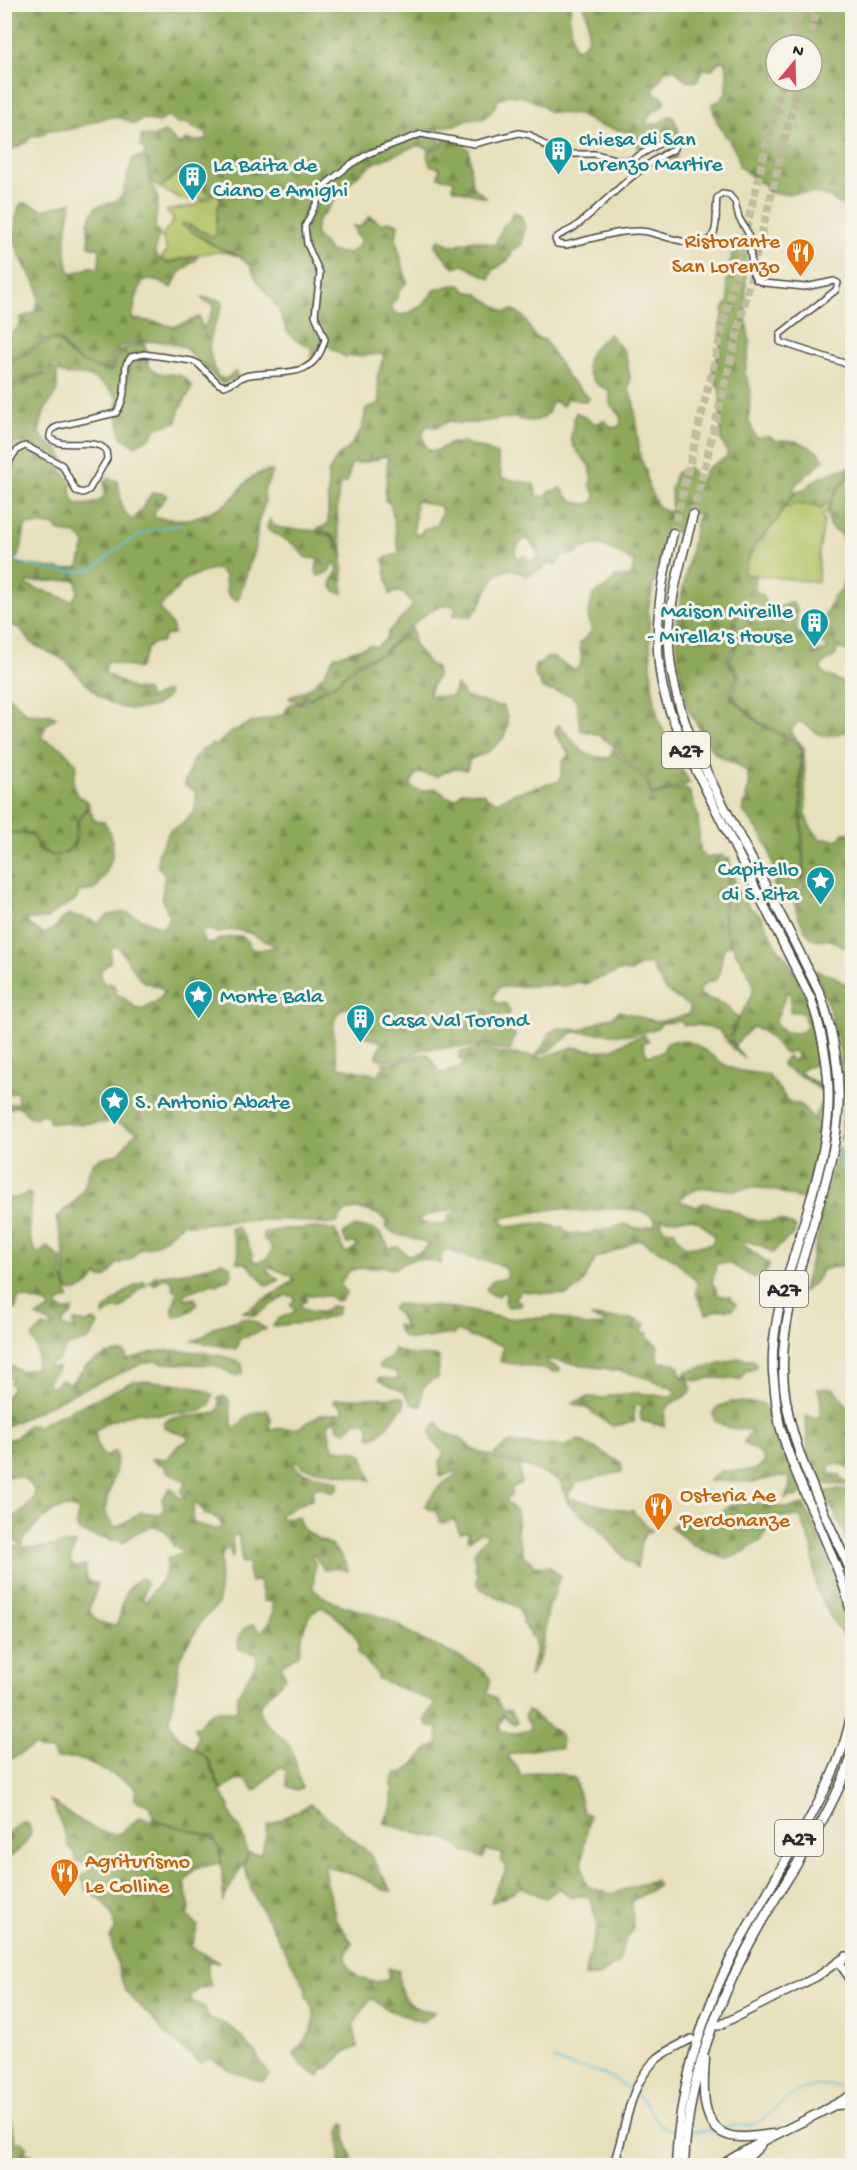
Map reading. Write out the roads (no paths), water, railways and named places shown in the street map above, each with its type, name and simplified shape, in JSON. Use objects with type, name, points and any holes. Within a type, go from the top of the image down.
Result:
[{"type":"highway","name":"A27","points":[[693,515],[676,580],[670,618],[671,664],[681,706],[701,760],[821,996],[837,1050],[840,1090],[835,1144],[798,1272],[778,1369],[798,1448],[852,1574]]},
{"type":"highway","name":"A27","points":[[674,532],[659,605],[658,637],[663,686],[676,727],[688,754],[815,1009],[828,1069],[830,1105],[826,1142],[783,1291],[775,1335],[780,1423],[788,1452],[844,1586],[852,1621]]},
{"type":"highway","name":"A27","points":[[676,2166],[681,2109],[687,2080],[712,2002],[731,1959],[829,1781],[846,1739],[852,1711]]},
{"type":"highway","name":"A27","points":[[684,2166],[689,2110],[702,2055],[739,1963],[804,1853],[841,1784],[852,1756]]},
{"type":"highway","name":"A27","points":[[714,2028],[705,2056],[703,2092],[707,2111],[714,2124],[723,2133],[733,2137],[774,2134]]},
{"type":"highway","name":"A27","points":[[720,2166],[774,2134],[852,2099]]},
{"type":"highway","name":"A27","points":[[739,2166],[774,2134]]},
{"type":"main road","points":[[714,2028],[825,1972],[849,1956]]},
{"type":"main road","points":[[849,1956],[841,1963],[847,1971],[852,1992]]},
{"type":"main road","points":[[825,1972],[836,1969],[847,1971]]},
{"type":"main road","points":[[613,2166],[636,2087],[658,2058],[691,2039]]},
{"type":"street","points":[[4,474],[17,450],[30,447],[62,465],[76,491],[83,492],[90,489],[107,459],[106,450],[97,445],[57,442],[50,438],[50,433],[59,426],[116,413],[125,392],[126,364],[134,356],[149,354],[195,361],[224,386],[246,375],[286,374],[312,363],[317,358],[325,339],[315,315],[320,273],[307,244],[304,229],[319,195],[326,184],[369,153],[422,134],[474,144],[522,133],[530,135],[557,154],[595,154],[620,160],[631,160],[666,141],[672,141],[675,145],[673,150],[650,163],[573,228],[558,235],[555,239],[557,244],[566,245],[637,231],[685,242],[704,242],[710,239],[714,232],[717,198],[722,194],[729,195],[735,202],[748,233],[753,274],[756,280],[764,284],[806,287],[834,281],[838,283],[836,290],[780,334],[780,342],[844,363],[852,369]]},
{"type":"waterway","points":[[4,560],[8,559],[50,570],[82,571],[95,568],[138,536],[154,530],[182,525]]},
{"type":"waterway","points":[[842,1145],[852,1147]]},
{"type":"waterway","points":[[837,1152],[852,1197]]},
{"type":"waterway","points":[[554,2060],[604,2075],[633,2092]]},
{"type":"waterway","points":[[720,2128],[756,2123],[796,2092],[804,2089],[819,2086],[852,2086]]},
{"type":"waterway","points":[[636,2094],[661,2125],[675,2130]]},
{"type":"waterway","points":[[691,2131],[713,2131]]},
{"type":"tunnel","points":[[794,33],[801,4]]},
{"type":"tunnel","points":[[811,33],[818,4]]},
{"type":"tunnel","points":[[673,533],[779,93]]},
{"type":"tunnel","points":[[693,515],[796,93]]},
{"type":"place","name":"chiesa di San Lorenzo Martire","points":[[558,176]]},
{"type":"place","name":"La Baita de Ciano e Amighi","points":[[192,202]]},
{"type":"place","name":"Ristorante San Lorenzo","points":[[801,278]]},
{"type":"place","name":"Maison Mireille - Mirella's House","points":[[814,648]]},
{"type":"place","name":"Capitello di S.Rita","points":[[820,906]]},
{"type":"place","name":"Monte Bala","points":[[199,1020]]},
{"type":"place","name":"Casa Val Torond","points":[[361,1044]]},
{"type":"place","name":"S. Antonio Abate","points":[[114,1126]]},
{"type":"place","name":"Osteria Ae Perdonanze","points":[[659,1532]]},
{"type":"place","name":"Agriturismo Le Colline","points":[[64,1898]]}]
